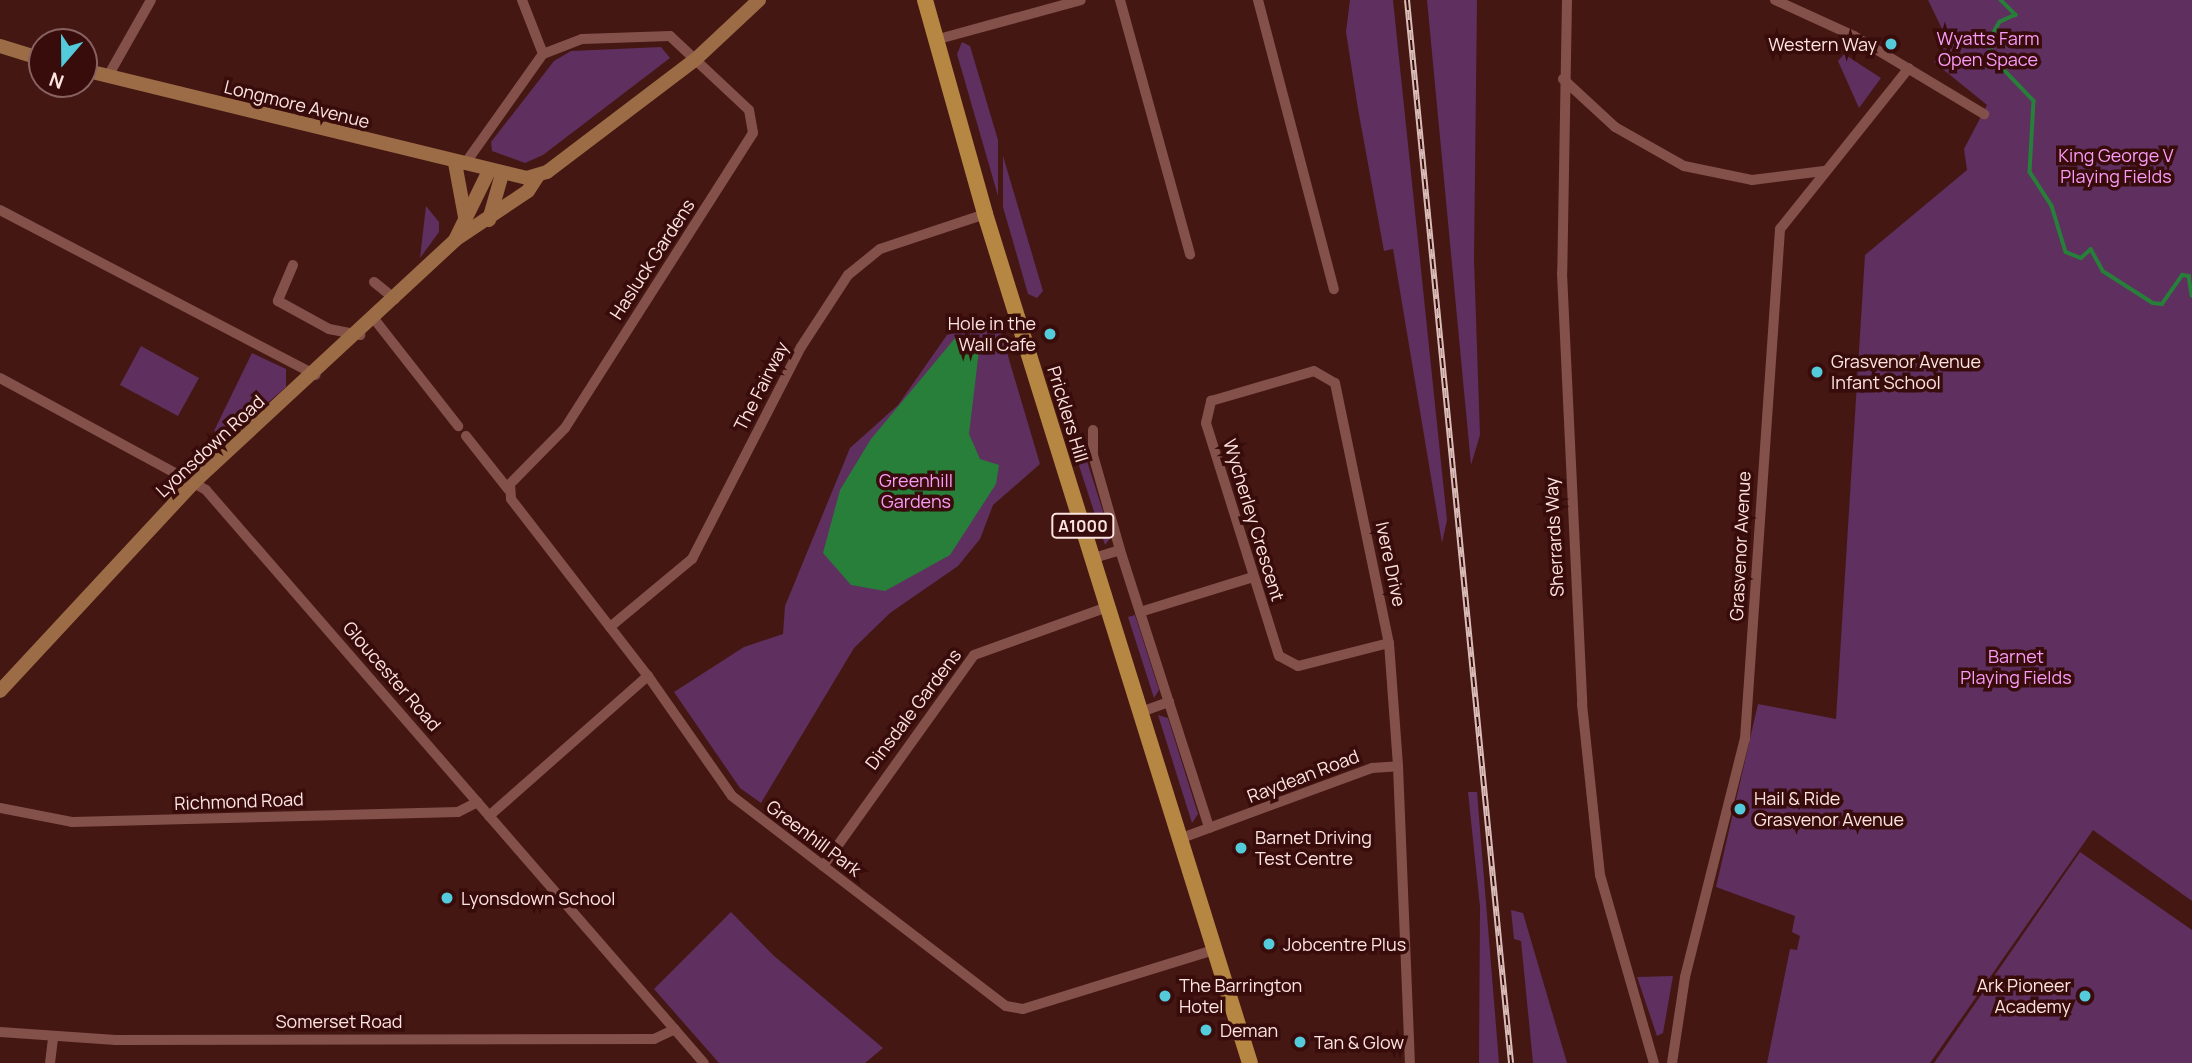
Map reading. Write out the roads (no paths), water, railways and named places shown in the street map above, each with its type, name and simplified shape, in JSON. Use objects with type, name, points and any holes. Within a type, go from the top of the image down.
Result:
[{"type":"main road","name":"Pricklers Hill","points":[[925,0],[985,214],[1094,558],[1179,839]]},
{"type":"main road","name":"A1000","points":[[1179,839],[1250,1063]]},
{"type":"street","points":[[108,76],[151,0]]},
{"type":"street","points":[[522,0],[543,54]]},
{"type":"street","name":"Lyonsdown Road","points":[[0,691],[194,482],[360,335],[455,240],[489,220],[537,177],[697,58],[759,0]]},
{"type":"street","points":[[935,40],[1082,0]]},
{"type":"street","points":[[1120,0],[1191,255]]},
{"type":"street","points":[[1258,0],[1335,289]]},
{"type":"street","name":"Sherrards Way","points":[[1567,0],[1563,79],[1566,432],[1590,795],[1611,925],[1654,1063]]},
{"type":"street","points":[[1775,0],[1909,68],[1984,114]]},
{"type":"street","points":[[465,217],[460,164],[543,54],[582,40],[670,36],[697,58]]},
{"type":"street","points":[[0,46],[28,55]]},
{"type":"street","name":"Hasluck Gardens","points":[[508,489],[515,478],[565,428],[753,133],[754,116],[697,58]]},
{"type":"street","name":"Grasvenor Avenue","points":[[1672,1063],[1685,977],[1745,739],[1778,242],[1793,207],[1909,68]]},
{"type":"street","name":"Longmore Avenue","points":[[98,74],[495,173]]},
{"type":"street","points":[[1563,79],[1615,127],[1684,166],[1752,180],[1824,171]]},
{"type":"street","points":[[489,220],[495,173],[537,177]]},
{"type":"street","name":"Lyonsdown Road","points":[[455,240],[465,217],[477,205],[495,173]]},
{"type":"street","points":[[0,209],[316,375]]},
{"type":"street","name":"The Fairway","points":[[610,627],[692,559],[800,347],[848,275],[880,249],[985,214]]},
{"type":"street","points":[[293,265],[278,301],[329,329],[350,328],[360,335]]},
{"type":"street","points":[[374,282],[395,299]]},
{"type":"street","points":[[375,320],[458,426]]},
{"type":"street","name":"Wycherley Crescent","points":[[1329,374],[1314,371],[1217,397],[1206,407],[1276,651],[1290,664],[1389,643]]},
{"type":"street","name":"Ivere Drive","points":[[1329,374],[1337,388],[1389,643],[1398,766]]},
{"type":"street","name":"Gloucester Road","points":[[0,378],[194,482],[478,802],[704,1063]]},
{"type":"street","points":[[1093,430],[1093,455],[1120,550],[1209,828]]},
{"type":"street","name":"Greenhill Park","points":[[466,436],[649,676],[732,796],[1014,1010],[1213,950]]},
{"type":"street","points":[[1094,558],[1120,550]]},
{"type":"street","points":[[1140,612],[1253,577]]},
{"type":"street","name":"Dinsdale Gardens","points":[[823,866],[974,655],[1107,607]]},
{"type":"street","points":[[489,816],[649,676]]},
{"type":"street","points":[[1141,712],[1168,702]]},
{"type":"street","points":[[1398,766],[1410,1063]]},
{"type":"street","name":"Raydean Road","points":[[1179,839],[1372,768],[1398,766]]},
{"type":"street","name":"Richmond Road","points":[[0,808],[72,822],[458,812],[478,802]]},
{"type":"street","name":"Somerset Road","points":[[0,1032],[53,1039],[654,1039],[675,1029]]},
{"type":"street","points":[[50,1063],[53,1039]]},
{"type":"waterway","points":[[2001,0],[2016,15],[2000,22],[1992,36],[1991,56],[2034,101],[2030,172],[2052,206],[2066,252],[2081,258],[2091,249],[2103,271],[2153,303],[2162,304],[2182,275],[2189,276],[2192,296]]},
{"type":"railway","points":[[1407,0],[1511,1063]]},
{"type":"place","name":"Western Way","points":[[1891,44]]},
{"type":"place","name":"Hole in the Wall Cafe","points":[[1050,334]]},
{"type":"place","name":"Grasvenor Avenue Infant School","points":[[1817,372]]},
{"type":"place","name":"Hail & Ride Grasvenor Avenue","points":[[1740,809]]},
{"type":"place","name":"Barnet Driving Test Centre","points":[[1241,848]]},
{"type":"place","name":"Lyonsdown School","points":[[447,898]]},
{"type":"place","name":"Jobcentre Plus","points":[[1269,944]]},
{"type":"place","name":"The Barrington Hotel","points":[[1165,996]]},
{"type":"place","name":"Ark Pioneer Academy","points":[[2085,996]]},
{"type":"place","name":"Deman","points":[[1206,1030]]},
{"type":"place","name":"Tan & Glow","points":[[1300,1042]]},
{"type":"park label","name":"Wyatts Farm Open Space","points":[[1988,49]]},
{"type":"park label","name":"King George V Playing Fields","points":[[2116,166]]},
{"type":"park label","name":"Greenhill Gardens","points":[[916,491]]},
{"type":"park label","name":"Barnet Playing Fields","points":[[2016,667]]}]
